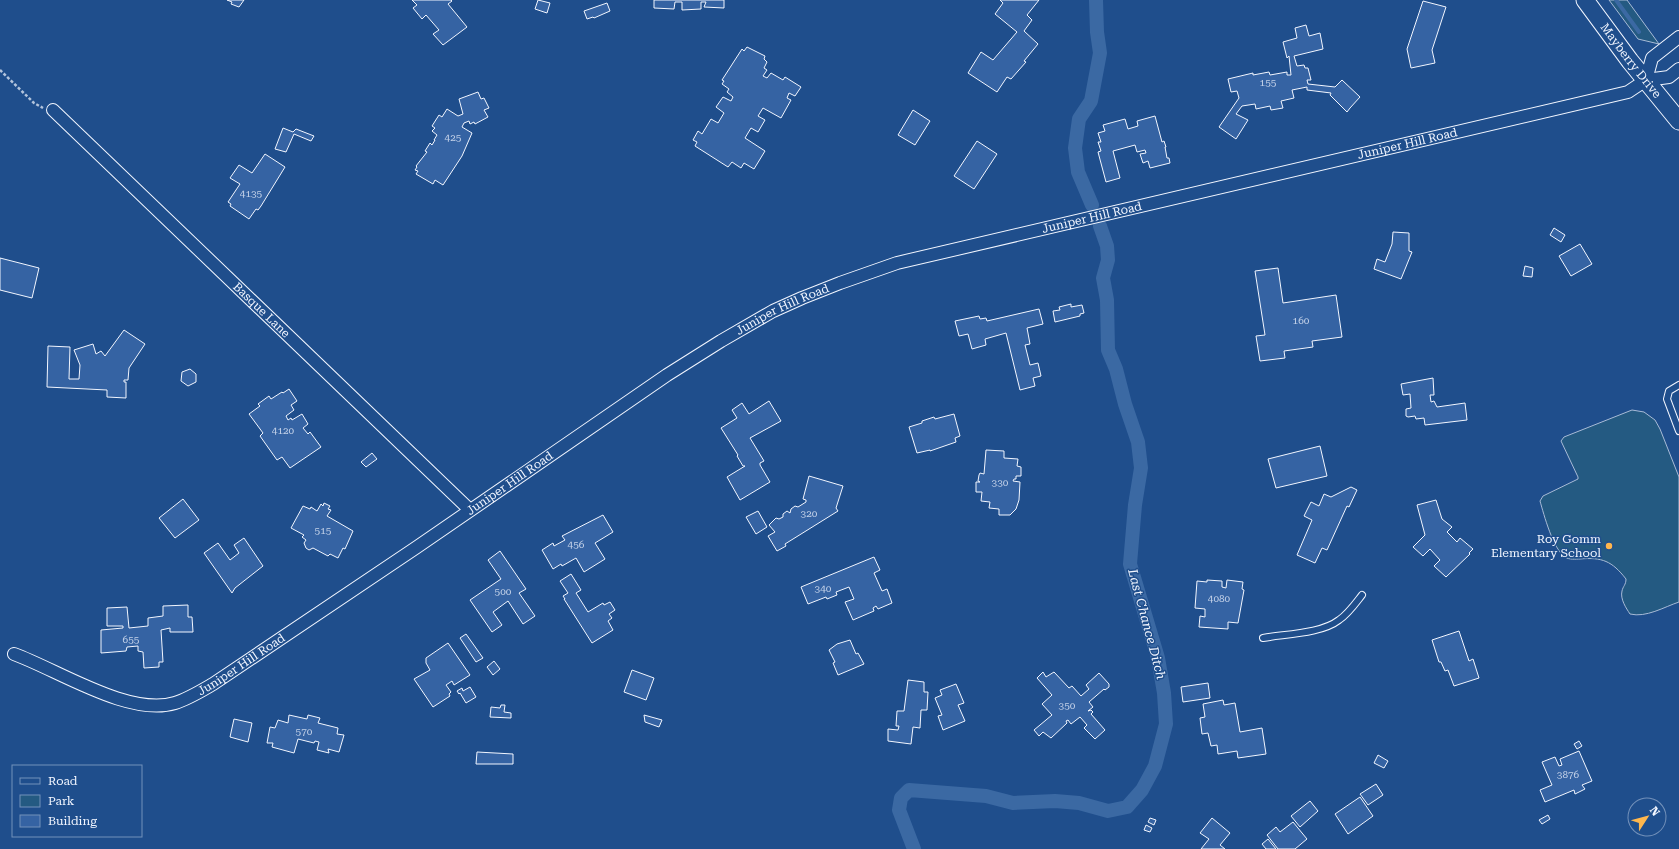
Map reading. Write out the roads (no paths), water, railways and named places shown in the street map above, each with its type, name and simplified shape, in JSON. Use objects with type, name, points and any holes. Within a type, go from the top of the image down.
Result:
[{"type":"main road","name":"Mayberry Drive","points":[[1585,0],[1679,121]]},
{"type":"street","points":[[1679,37],[1652,58],[1646,80],[1669,77],[1679,69]]},
{"type":"street","name":"Juniper Hill Road","points":[[14,654],[120,699],[145,705],[157,706],[174,703],[196,694],[213,684],[667,375],[721,341],[780,308],[840,283],[897,263],[1628,92],[1646,80]]},
{"type":"street","name":"Basque Lane","points":[[53,110],[470,510]]},
{"type":"lane","points":[[1679,385],[1669,391],[1668,399],[1679,431]]},
{"type":"lane","points":[[1263,638],[1317,630],[1330,626],[1341,618],[1362,595]]},
{"type":"waterway","name":"Last Chance Ditch","points":[[1092,205],[1078,172],[1075,148],[1079,119],[1091,101],[1100,53],[1097,32],[1096,0]]},
{"type":"waterway","points":[[1616,0],[1639,32]]},
{"type":"waterway","name":"Last Chance Ditch","points":[[914,849],[899,810],[901,798],[909,790],[986,796],[1013,803],[1055,801],[1079,803],[1108,811],[1127,807],[1142,790],[1155,766],[1166,724],[1164,693],[1158,658],[1130,564],[1135,505],[1141,468],[1138,442],[1125,404],[1116,369],[1108,350],[1107,300],[1103,278],[1108,260],[1107,246],[1100,226]]},
{"type":"place","name":"Roy Gomm Elementary School","points":[[1609,546]]}]
